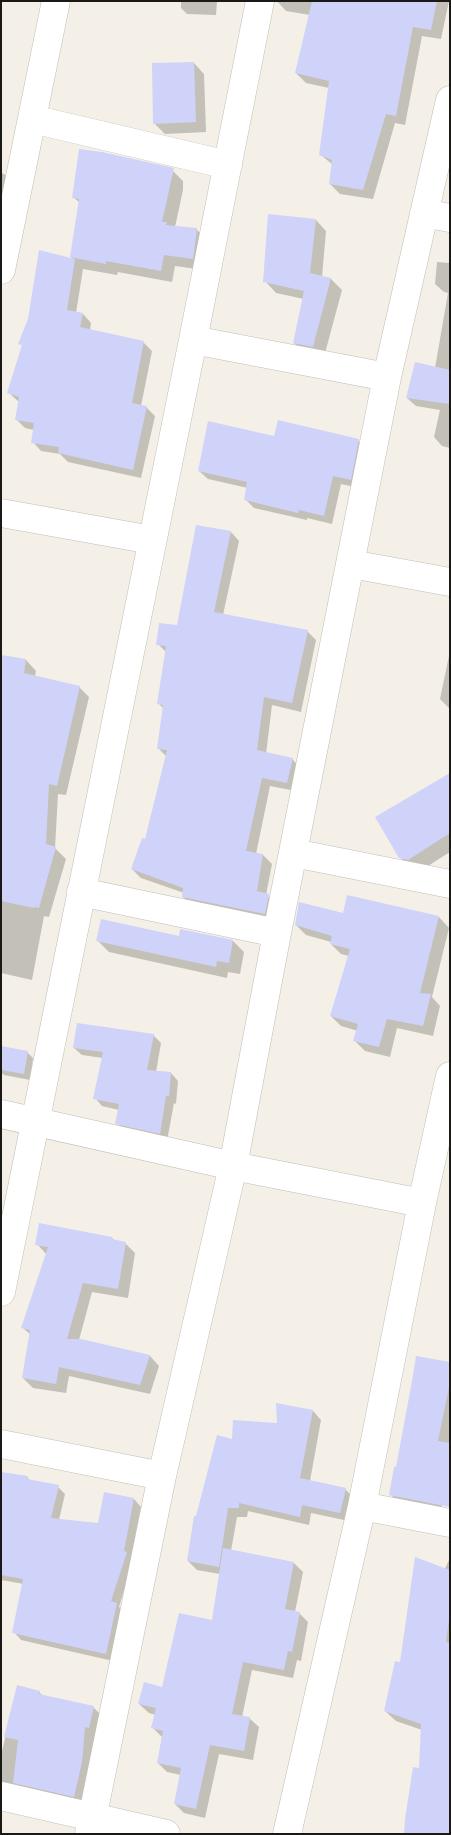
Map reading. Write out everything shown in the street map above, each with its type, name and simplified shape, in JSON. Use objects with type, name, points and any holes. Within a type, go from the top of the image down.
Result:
[{"type":"street","points":[[1,270],[56,1]]},
{"type":"street","points":[[1,1292],[194,340],[260,1]]},
{"type":"street","points":[[90,1825],[162,1476],[233,1166],[277,933],[387,378],[437,216],[450,100]]},
{"type":"street","points":[[32,119],[228,165]]},
{"type":"street","points":[[194,340],[387,378]]},
{"type":"street","points":[[1,513],[152,540]]},
{"type":"street","points":[[351,564],[450,582]]},
{"type":"street","points":[[294,853],[450,884]]},
{"type":"street","points":[[81,892],[277,933]]},
{"type":"street","points":[[287,1834],[362,1506],[422,1203],[450,1076]]},
{"type":"street","points":[[1,1114],[233,1166],[422,1203]]},
{"type":"street","points":[[1,1444],[162,1476]]},
{"type":"street","points":[[362,1506],[450,1523]]},
{"type":"street","points":[[1,1796],[90,1825],[166,1834]]},
{"type":"building","points":[[312,1],[437,1],[431,30],[413,27],[396,116],[386,114],[363,190],[329,184],[332,160],[319,155],[329,81],[295,73]]},
{"type":"building","points":[[194,62],[196,122],[153,124],[152,63]]},
{"type":"building","points":[[79,149],[102,152],[174,168],[162,222],[167,222],[166,225],[197,228],[193,259],[164,255],[161,271],[106,261],[106,264],[70,257],[79,199],[72,198]]},
{"type":"building","points":[[268,214],[316,219],[310,273],[331,278],[313,347],[293,343],[304,291],[263,282]]},
{"type":"building","points":[[39,250],[75,259],[67,310],[83,313],[80,327],[144,341],[132,403],[147,406],[133,470],[58,453],[59,447],[31,443],[34,423],[15,420],[19,397],[7,393],[22,345],[18,344],[28,319]]},
{"type":"building","points":[[415,362],[450,370],[450,404],[406,398]]},
{"type":"building","points":[[278,420],[359,439],[351,480],[333,476],[324,516],[299,510],[298,513],[244,500],[247,482],[198,471],[208,421],[274,436]]},
{"type":"building","points":[[196,525],[231,531],[214,612],[308,630],[292,703],[264,697],[257,750],[293,758],[287,783],[262,778],[246,851],[263,854],[257,891],[269,894],[265,914],[182,897],[183,888],[131,869],[142,838],[145,839],[167,750],[157,749],[163,705],[157,704],[166,646],[156,645],[159,623],[177,625]]},
{"type":"building","points":[[1,655],[26,659],[24,673],[80,686],[57,786],[49,784],[46,844],[56,847],[39,908],[1,901]]},
{"type":"building","points":[[450,773],[450,833],[408,860],[399,858],[375,817]]},
{"type":"building","points":[[347,895],[439,916],[420,993],[431,994],[423,1026],[387,1019],[379,1047],[353,1041],[358,1024],[330,1016],[350,949],[330,944],[332,936],[295,925],[299,902],[343,913]]},
{"type":"building","points":[[101,919],[179,936],[180,929],[233,940],[229,963],[217,961],[216,967],[96,941]]},
{"type":"building","points":[[77,1023],[154,1034],[147,1070],[171,1072],[169,1096],[166,1096],[160,1134],[115,1124],[119,1104],[93,1099],[103,1052],[73,1048]]},
{"type":"building","points":[[1,1046],[28,1051],[24,1074],[1,1070]]},
{"type":"building","points":[[39,1223],[112,1237],[112,1239],[126,1242],[118,1289],[83,1283],[67,1339],[81,1339],[150,1355],[140,1385],[59,1367],[56,1384],[22,1378],[30,1330],[21,1328],[48,1247],[35,1245]]},
{"type":"building","points":[[416,1356],[450,1362],[450,1382],[438,1441],[450,1443],[450,1507],[389,1495],[394,1467],[396,1467]]},
{"type":"building","points":[[276,1403],[313,1410],[300,1478],[346,1488],[340,1513],[302,1505],[300,1517],[239,1503],[239,1508],[228,1508],[219,1567],[187,1561],[194,1516],[196,1516],[217,1435],[232,1439],[233,1420],[277,1423]]},
{"type":"building","points":[[1,1472],[28,1476],[27,1479],[59,1485],[51,1518],[98,1523],[104,1492],[134,1498],[124,1551],[127,1552],[111,1601],[117,1603],[106,1654],[12,1633],[23,1579],[1,1575]]},
{"type":"building","points":[[223,1548],[294,1562],[285,1609],[300,1612],[292,1652],[288,1651],[284,1670],[243,1662],[232,1714],[250,1717],[244,1751],[210,1745],[196,1809],[174,1804],[181,1768],[157,1763],[163,1731],[151,1728],[156,1708],[138,1704],[144,1682],[162,1687],[179,1613],[212,1620]]},
{"type":"building","points":[[415,1557],[450,1570],[450,1612],[446,1642],[450,1643],[450,1834],[404,1834],[413,1767],[419,1768],[421,1724],[384,1711],[395,1661],[400,1662]]},
{"type":"building","points":[[17,1685],[40,1691],[39,1694],[94,1706],[89,1728],[85,1727],[82,1762],[74,1797],[13,1783],[18,1740],[4,1737]]}]
